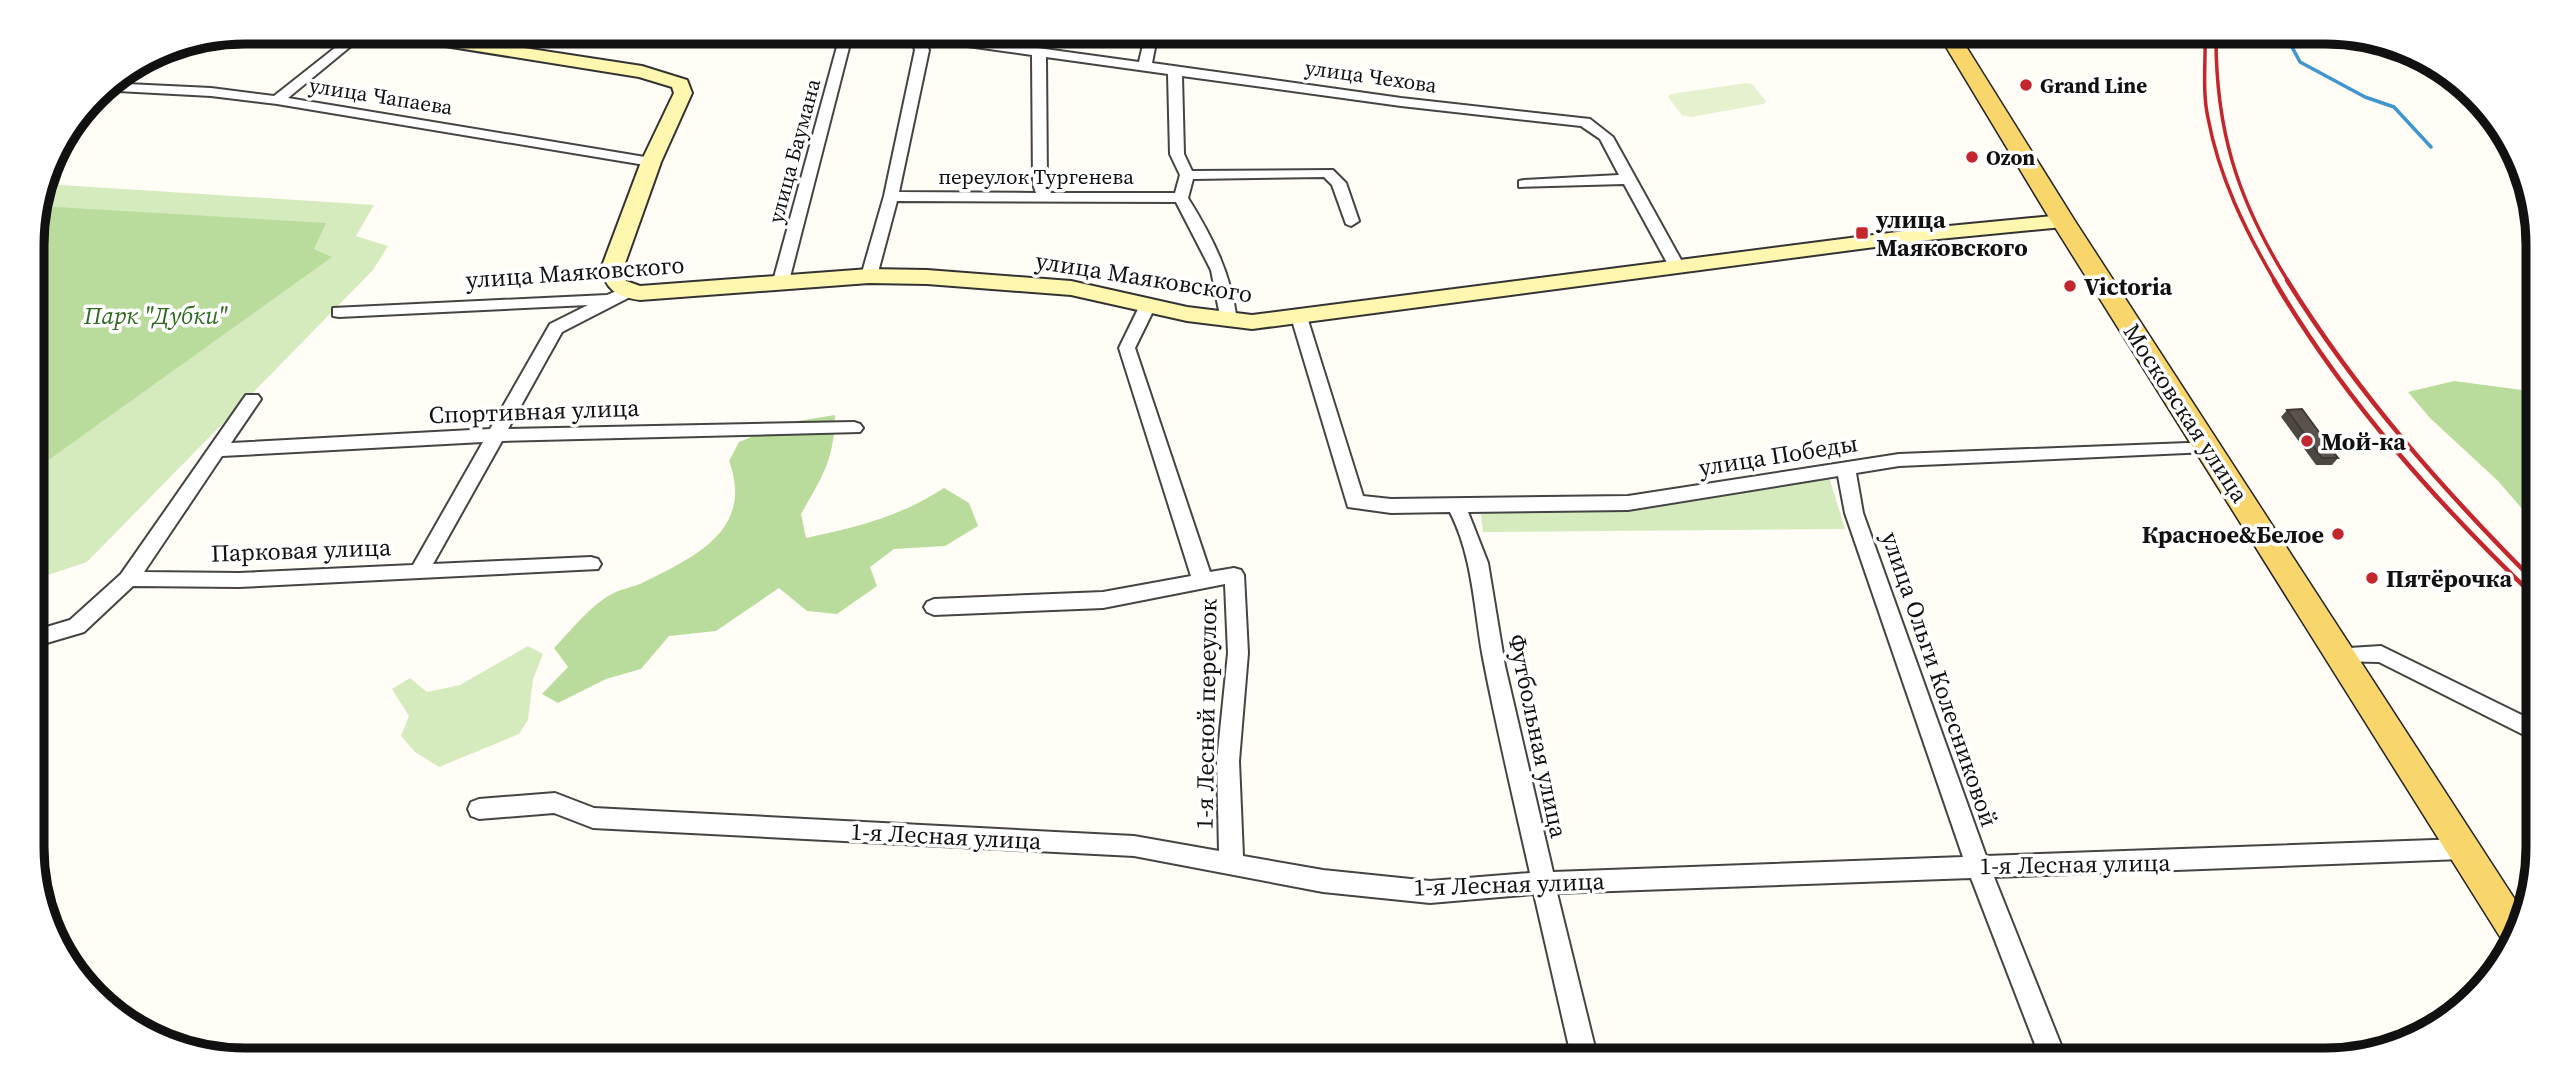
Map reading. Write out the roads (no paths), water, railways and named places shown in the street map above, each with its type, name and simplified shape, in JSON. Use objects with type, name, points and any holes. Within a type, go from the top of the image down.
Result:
[{"type":"main road","name":"Московская улица","points":[[1954,44],[2063,221],[2511,925]]},
{"type":"street","points":[[277,100],[347,44]]},
{"type":"street","points":[[465,44],[642,72],[680,84],[683,93],[652,162],[613,266],[616,287],[626,292]]},
{"type":"street","name":"улица Баумана","points":[[781,281],[843,44]]},
{"type":"street","points":[[869,276],[891,196],[922,51],[919,44]]},
{"type":"street","name":"улица Чехова","points":[[978,44],[1401,102],[1584,122],[1606,138],[1677,268]]},
{"type":"street","points":[[1145,65],[1149,44]]},
{"type":"street","points":[[1040,53],[1041,184],[1046,197]]},
{"type":"street","points":[[1175,69],[1177,154],[1187,175],[1181,198],[1216,256],[1225,283],[1229,321]]},
{"type":"street","name":"улица Чапаева","points":[[119,88],[211,92],[277,100],[652,162]]},
{"type":"street","points":[[1187,175],[1328,173],[1339,183],[1351,221]]},
{"type":"street","points":[[1524,184],[1629,179]]},
{"type":"street","name":"переулок Тургенева","points":[[891,196],[1181,198]]},
{"type":"street","name":"улица Маяковского","points":[[339,312],[573,303],[598,300],[626,292],[648,294],[781,281],[869,276],[1071,288],[1229,321],[1299,317],[1928,234],[2063,221]]},
{"type":"street","points":[[419,572],[556,328],[626,292]]},
{"type":"street","points":[[1148,305],[1128,348],[1202,579]]},
{"type":"street","name":"улица Победы","points":[[1299,317],[1355,502],[1391,506],[1628,503],[1912,459],[2208,446]]},
{"type":"street","points":[[44,636],[78,626],[128,579],[252,399]]},
{"type":"street","name":"Спортивная улица","points":[[215,450],[497,435],[854,428]]},
{"type":"street","name":"улица Ольги Колесниковой","points":[[1846,469],[1854,513],[1978,866],[2049,1048]]},
{"type":"street","name":"Футбольная улица","points":[[1456,506],[1465,522],[1479,571],[1494,660],[1542,883],[1582,1048]]},
{"type":"street","name":"Парковая улица","points":[[128,579],[239,580],[591,564]]},
{"type":"street","name":"1-я Лесной переулок","points":[[934,607],[1102,600],[1234,575],[1238,653],[1228,761],[1228,824],[1232,862]]},
{"type":"street","points":[[2340,654],[2381,654],[2526,727]]},
{"type":"street","name":"1-я Лесная улица","points":[[479,809],[555,803],[593,818],[1134,846],[1232,862],[1323,881],[1430,891],[1542,883],[2462,849]]},
{"type":"waterway","points":[[2290,44],[2300,62],[2365,97],[2394,107],[2431,147]]},
{"type":"railway","points":[[2205,44],[2205,97],[2219,161],[2234,202],[2275,281]]},
{"type":"railway","points":[[2216,44],[2220,100],[2232,162],[2255,221],[2288,281]]},
{"type":"railway","points":[[2274,280],[2301,324],[2362,409],[2429,488],[2526,588]]},
{"type":"railway","points":[[2287,280],[2372,401],[2469,514],[2526,573]]},
{"type":"place","name":"Grand Line","points":[[2026,85]]},
{"type":"place","name":"Ozon","points":[[1972,157]]},
{"type":"place","name":"улица Маяковского","points":[[1862,233]]},
{"type":"place","name":"Victoria","points":[[2070,286]]},
{"type":"place","name":"Мой-ка","points":[[2307,441]]},
{"type":"place","name":"Красное&Белое","points":[[2338,534]]},
{"type":"place","name":"Пятёрочка","points":[[2372,578]]},
{"type":"park label","name":"Парк \"Дубки\"","points":[[156,315]]}]
